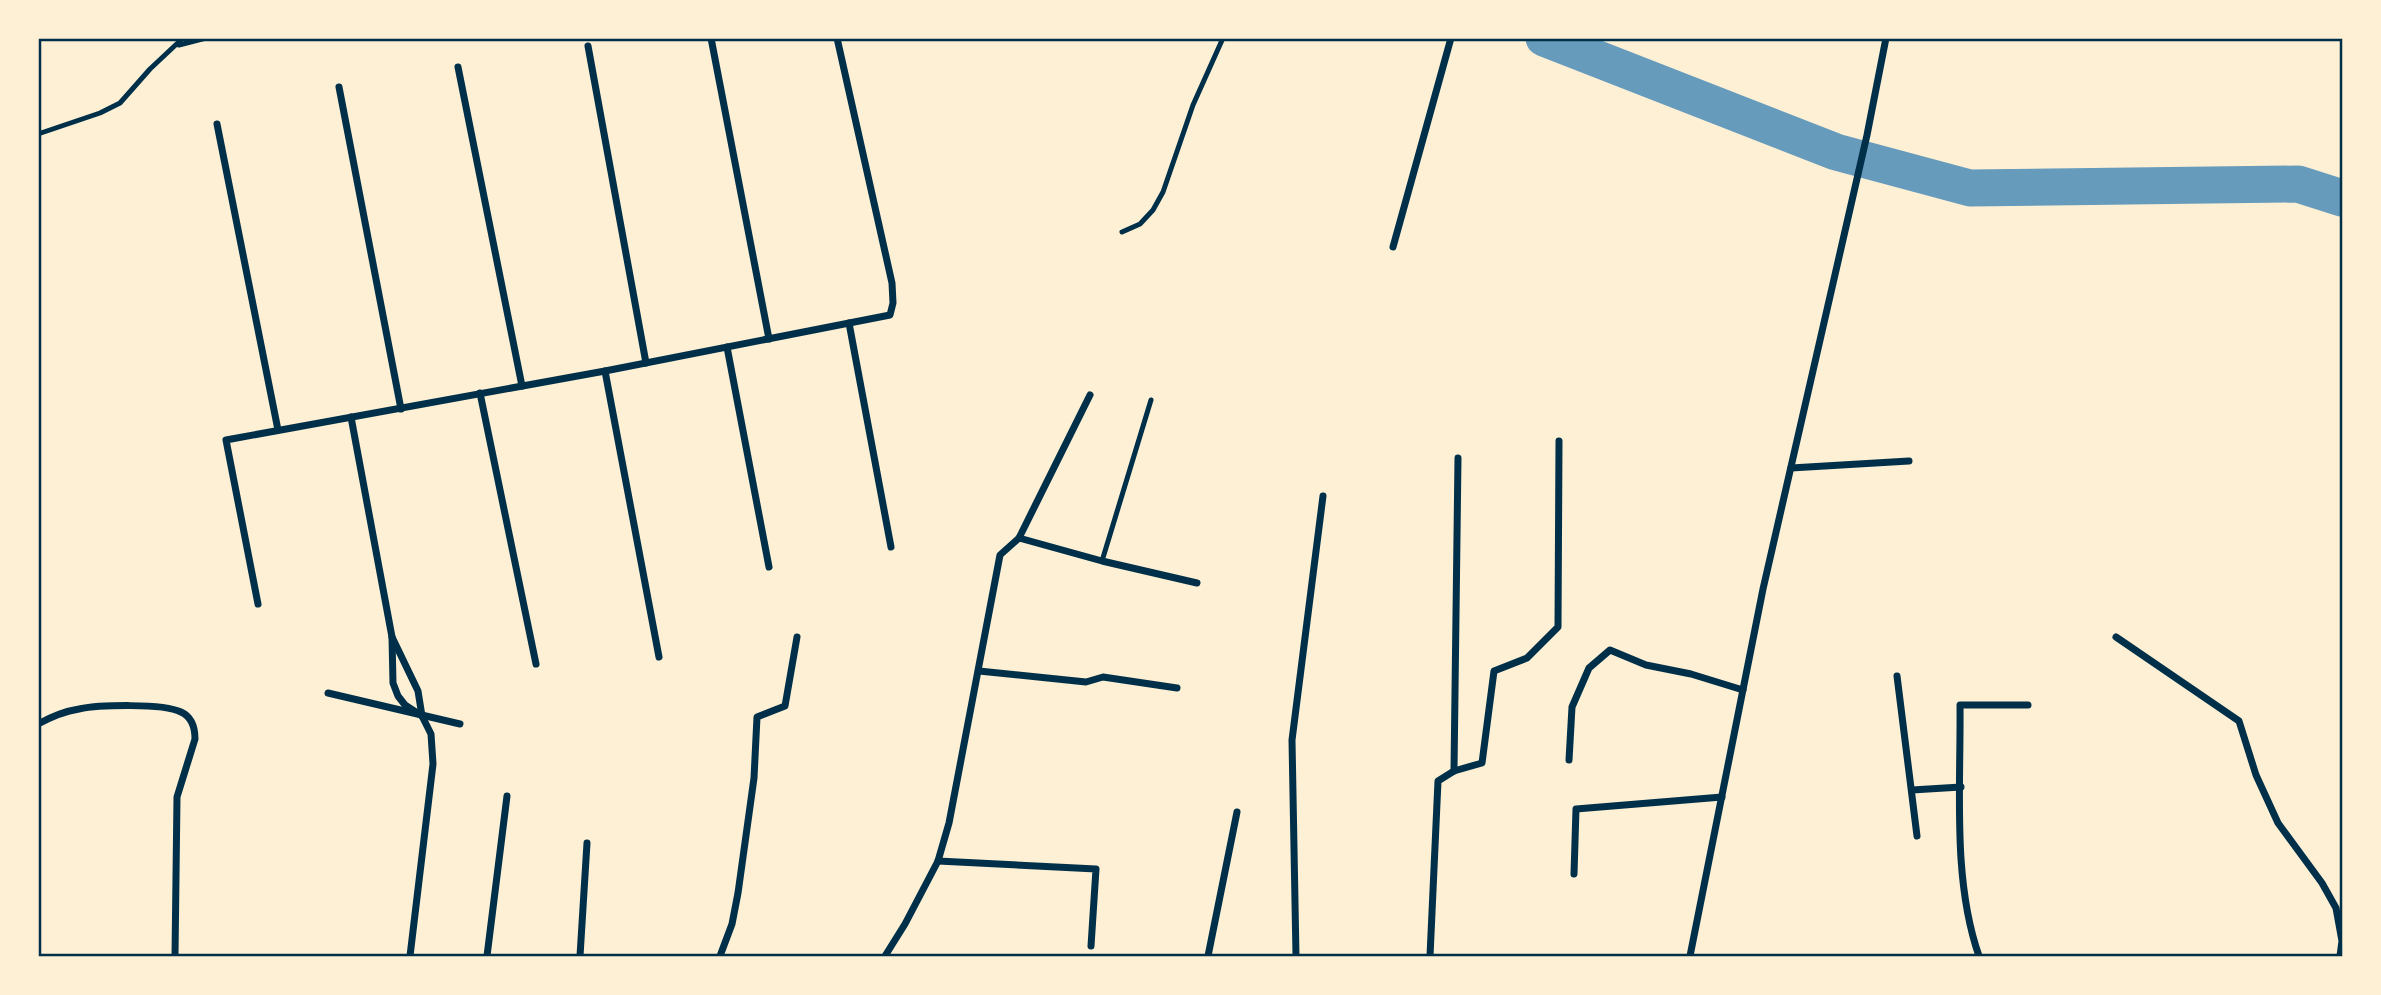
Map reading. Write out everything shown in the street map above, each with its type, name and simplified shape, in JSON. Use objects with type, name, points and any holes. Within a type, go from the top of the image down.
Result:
[{"type":"street","points":[[711,38],[769,339]]},
{"type":"street","points":[[258,604],[226,440],[605,371],[890,315],[893,303],[892,283],[837,38]]},
{"type":"street","points":[[1690,957],[1743,690],[1867,135],[1886,38]]},
{"type":"street","points":[[1393,247],[1448,40]]},
{"type":"street","points":[[588,46],[646,363]]},
{"type":"street","points":[[458,67],[522,386]]},
{"type":"street","points":[[338,87],[401,409]]},
{"type":"street","points":[[217,124],[278,430]]},
{"type":"street","points":[[849,323],[891,547]]},
{"type":"street","points":[[727,347],[769,567]]},
{"type":"street","points":[[605,371],[659,657]]},
{"type":"street","points":[[480,393],[536,664]]},
{"type":"street","points":[[885,957],[938,861],[949,823],[1000,555],[1019,538],[1090,395]]},
{"type":"street","points":[[351,417],[392,637],[393,683],[405,705],[422,716]]},
{"type":"street","points":[[1430,957],[1438,781],[1454,771],[1482,763],[1494,671],[1528,658],[1558,627],[1559,441]]},
{"type":"street","points":[[1454,771],[1458,458]]},
{"type":"street","points":[[1791,468],[1909,461]]},
{"type":"street","points":[[1296,957],[1292,740],[1323,496]]},
{"type":"street","points":[[1019,538],[1197,583]]},
{"type":"street","points":[[392,637],[415,680],[422,716],[431,734],[433,764],[410,957]]},
{"type":"street","points":[[720,957],[732,924],[738,893],[754,778],[757,717],[785,706],[797,637]]},
{"type":"street","points":[[2116,638],[2239,721],[2256,775],[2278,823],[2322,883],[2336,908],[2342,941],[2340,957]]},
{"type":"street","points":[[1569,760],[1572,707],[1589,668],[1610,650],[1646,665],[1690,674],[1743,690]]},
{"type":"street","points":[[979,671],[1086,682],[1103,677],[1177,688]]},
{"type":"street","points":[[1897,676],[1917,836]]},
{"type":"street","points":[[328,693],[460,724]]},
{"type":"street","points":[[1979,957],[1965,895],[1960,705],[2028,705]]},
{"type":"street","points":[[38,724],[79,709],[150,706],[171,708],[191,720],[195,738],[177,797],[175,957]]},
{"type":"street","points":[[1912,790],[1961,787]]},
{"type":"street","points":[[487,957],[507,796]]},
{"type":"street","points":[[1574,874],[1576,808],[1722,797]]},
{"type":"street","points":[[1208,957],[1237,812]]},
{"type":"street","points":[[580,957],[587,843]]},
{"type":"street","points":[[938,861],[1097,869],[1091,946]]},
{"type":"lane","points":[[38,134],[100,113],[120,103],[150,69],[179,45],[183,38]]},
{"type":"lane","points":[[179,45],[206,38]]},
{"type":"lane","points":[[1122,232],[1140,224],[1153,210],[1163,192],[1192,105],[1223,38]]},
{"type":"lane","points":[[1102,561],[1151,400]]},
{"type":"waterway","points":[[1544,38],[1836,152],[1970,188],[2298,184],[2342,198]]}]
